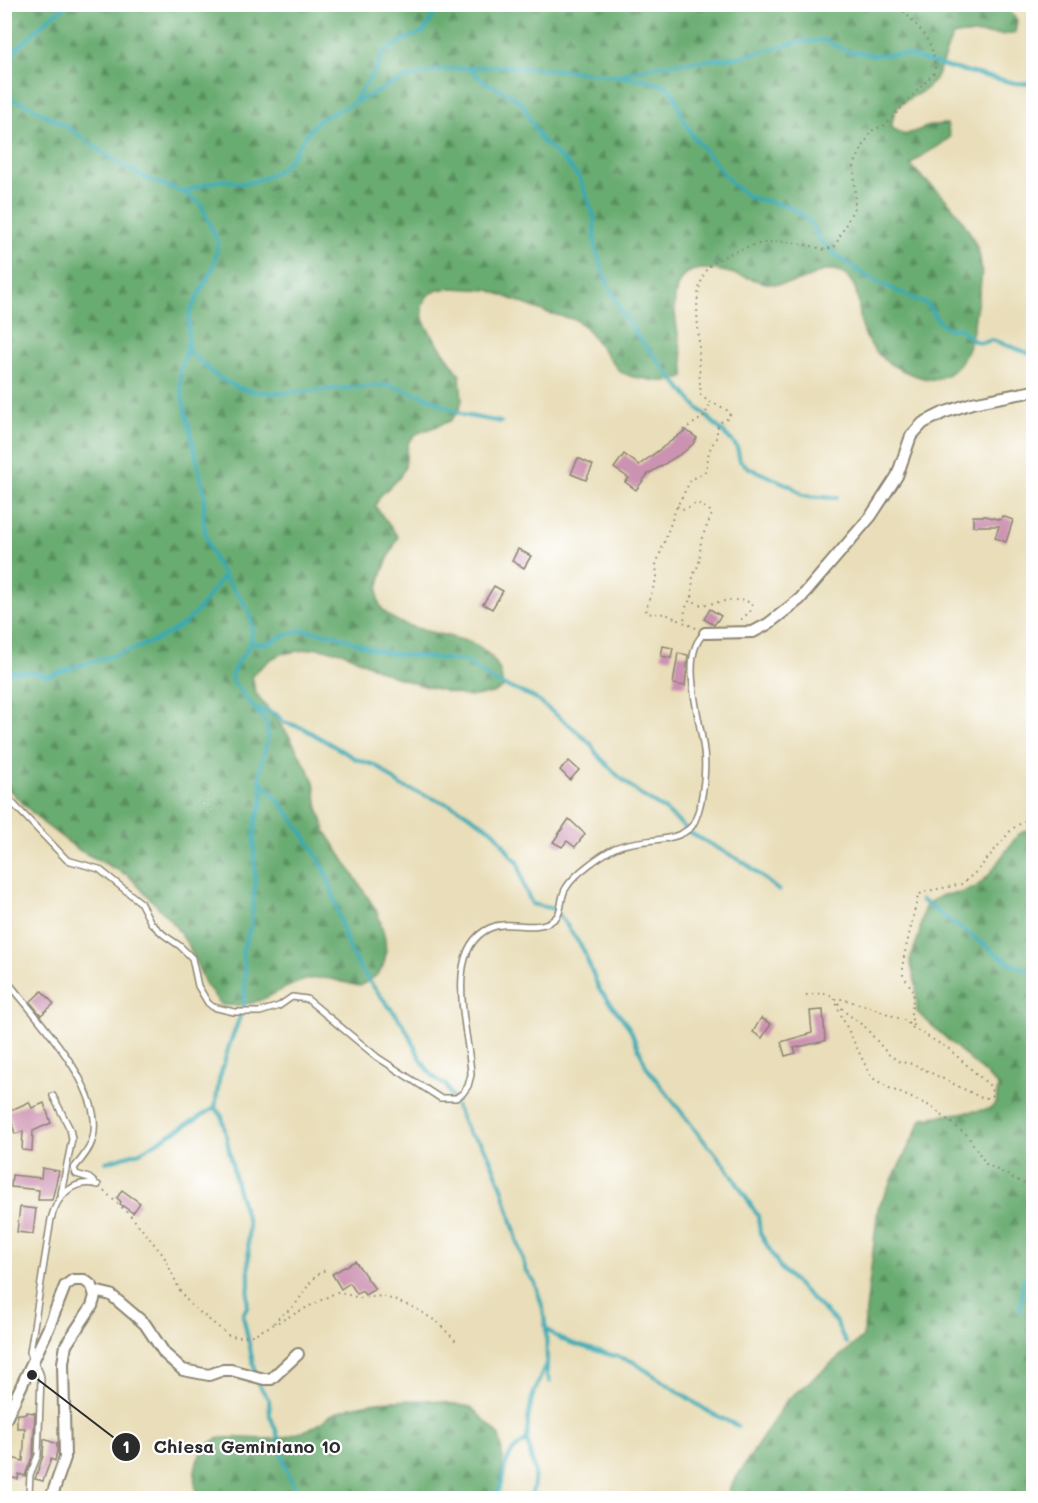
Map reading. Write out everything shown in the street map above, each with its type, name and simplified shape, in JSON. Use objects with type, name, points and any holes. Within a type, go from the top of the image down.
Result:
[{"type":"street","points":[[705,633],[753,632],[810,590],[883,499],[901,468],[907,444],[916,429],[943,413],[972,403],[1034,391]]},
{"type":"street","points":[[4,1423],[65,1286],[73,1280],[88,1282],[94,1291],[94,1301],[66,1345],[63,1363],[65,1458],[51,1498]]},
{"type":"street","points":[[94,1291],[111,1295],[145,1324],[165,1354],[183,1370],[209,1375],[231,1370],[271,1379],[298,1354]]},
{"type":"lane","points":[[4,794],[67,860],[99,869],[140,902],[151,923],[192,958],[198,986],[213,1007],[234,1012],[260,1012],[279,1006],[292,998],[307,999],[377,1057],[440,1098],[456,1098],[468,1086],[471,1076],[461,969],[478,937],[490,928],[498,926],[534,926],[550,922],[559,913],[566,887],[573,878],[599,858],[627,843],[681,835],[697,817],[704,772],[704,751],[696,705],[693,667],[696,644],[705,633]]},
{"type":"lane","points":[[4,977],[75,1068],[82,1083],[94,1114],[93,1140],[74,1171],[98,1185]]},
{"type":"lane","points":[[29,1493],[30,1475],[38,1455],[41,1378],[40,1371],[30,1352],[51,1219],[53,1209],[61,1196],[72,1139],[70,1129],[53,1096]]},
{"type":"lane","points":[[61,1196],[78,1185],[92,1183],[98,1185]]},
{"type":"path","points":[[705,633],[684,621],[661,613],[655,615],[647,613],[646,609],[657,577],[656,565],[677,506],[691,480],[706,471],[709,451],[717,436],[717,428],[721,422],[729,418],[730,414],[728,410],[712,404],[701,395],[696,314],[701,282],[706,271],[714,264],[736,251],[770,241],[802,243],[825,250],[834,246],[855,206],[854,165],[871,131],[885,125],[935,72],[936,60],[932,45],[897,4]]},
{"type":"path","points":[[683,430],[705,416],[708,407],[712,404]]},
{"type":"path","points":[[677,506],[686,509],[697,503],[710,510],[712,514],[701,540],[699,564],[693,575],[692,596],[695,602],[700,605],[736,600],[752,604],[750,612],[728,632]]},
{"type":"path","points":[[684,621],[685,609],[692,596]]},
{"type":"path","points":[[913,1028],[911,1013],[914,992],[903,975],[903,961],[918,896],[923,892],[962,884],[978,870],[1012,829],[1034,815]]},
{"type":"path","points":[[806,995],[824,993],[835,999],[870,1007],[906,1021],[913,1028],[949,1049],[990,1086],[993,1094],[989,1098],[982,1098],[913,1064],[900,1062],[888,1054],[865,1027],[845,1012],[835,999]]},
{"type":"path","points":[[835,999],[871,1077],[930,1107],[967,1135],[986,1164],[1032,1188],[1034,1194]]},
{"type":"path","points":[[98,1185],[141,1227],[164,1256],[181,1293],[208,1320],[228,1335],[237,1337],[253,1335],[338,1292],[360,1298],[383,1296],[415,1308],[437,1322],[458,1343]]},
{"type":"path","points":[[272,1325],[278,1317],[292,1308],[316,1276],[326,1269]]},
{"type":"green space","points":[[1004,4],[1017,20],[1015,33],[953,36],[933,82],[899,106],[893,118],[892,128],[905,135],[932,125],[947,124],[950,137],[911,165],[955,211],[969,231],[981,262],[981,278],[972,335],[963,359],[948,374],[934,379],[920,377],[890,364],[879,355],[864,332],[853,283],[845,275],[834,270],[823,271],[798,281],[777,284],[709,269],[688,272],[681,279],[676,290],[675,302],[684,377],[672,381],[633,377],[620,372],[586,328],[576,320],[545,312],[489,290],[451,288],[438,290],[428,295],[422,306],[423,319],[460,375],[462,401],[458,412],[450,421],[416,434],[408,443],[405,467],[399,478],[381,495],[375,506],[398,537],[382,575],[378,598],[382,609],[404,624],[480,647],[497,665],[503,688],[493,693],[468,697],[390,675],[342,652],[317,648],[281,654],[271,659],[252,675],[255,692],[289,736],[309,771],[314,782],[318,808],[326,832],[376,910],[384,932],[386,949],[384,964],[378,973],[360,986],[317,978],[296,983],[254,1002],[221,1005],[205,983],[189,946],[173,923],[129,876],[79,850],[43,823],[5,786],[4,5]]},
{"type":"green space","points":[[1033,827],[1033,1498],[727,1498],[729,1489],[787,1400],[863,1337],[878,1208],[923,1118],[990,1109],[996,1103],[998,1086],[917,1012],[916,986],[910,960],[919,935],[924,909],[929,902],[943,895],[961,893],[976,887],[988,876],[1019,834]]},
{"type":"green space","points":[[430,1400],[471,1407],[499,1435],[503,1458],[498,1498],[200,1498],[195,1482],[196,1465],[204,1450],[217,1439],[281,1438],[312,1428],[332,1414],[346,1408],[382,1402]]},
{"type":"building","points":[[686,430],[697,438],[693,444],[648,474],[636,490],[625,482],[629,478],[614,468],[624,454],[639,465]]},
{"type":"building","points":[[578,458],[593,465],[586,480],[571,474]]},
{"type":"building","points":[[973,516],[986,516],[1001,520],[1002,516],[1013,520],[1006,542],[995,538],[999,526],[973,526]]},
{"type":"building","points":[[518,549],[531,556],[524,568],[512,561]]},
{"type":"building","points":[[494,586],[503,591],[492,609],[483,604]]},
{"type":"building","points":[[710,609],[721,616],[714,625],[704,619]]},
{"type":"building","points":[[663,646],[673,648],[671,658],[661,656]]},
{"type":"building","points":[[678,653],[688,655],[685,686],[673,684]]},
{"type":"building","points":[[569,761],[579,770],[570,780],[560,770]]},
{"type":"building","points":[[569,819],[585,834],[575,847],[567,841],[562,847],[553,842]]},
{"type":"building","points":[[42,991],[54,1004],[41,1015],[30,1002]]},
{"type":"building","points":[[823,1010],[825,1041],[794,1048],[796,1053],[785,1056],[781,1042],[812,1033],[810,1011]]},
{"type":"building","points":[[761,1018],[771,1024],[762,1038],[753,1032]]},
{"type":"building","points":[[29,1102],[32,1108],[44,1103],[51,1123],[33,1131],[32,1151],[22,1150],[23,1131],[15,1134],[9,1111]]},
{"type":"building","points":[[42,1168],[59,1171],[52,1200],[38,1200],[39,1190],[11,1187],[12,1175],[41,1178]]},
{"type":"building","points":[[122,1190],[140,1203],[133,1213],[120,1204],[117,1198]]},
{"type":"building","points":[[20,1207],[36,1209],[33,1234],[17,1232]]},
{"type":"building","points":[[355,1261],[375,1289],[365,1295],[362,1291],[357,1294],[350,1283],[341,1289],[332,1274]]},
{"type":"building","points":[[26,1412],[35,1413],[33,1454],[25,1476],[19,1474],[18,1479],[8,1477],[12,1458],[23,1461],[25,1428],[17,1428],[17,1414],[26,1414]]},
{"type":"building","points":[[44,1439],[57,1444],[57,1451],[55,1461],[51,1459],[43,1481],[35,1479],[43,1456]]},
{"type":"waterway","points":[[4,61],[50,17],[69,4]]},
{"type":"waterway","points":[[354,101],[373,74],[384,52],[424,32],[440,4]]},
{"type":"waterway","points":[[621,74],[661,65],[739,57],[795,43],[823,40],[847,51],[875,55],[903,54],[1015,83],[1034,84]]},
{"type":"waterway","points":[[183,192],[219,181],[247,183],[268,176],[287,162],[319,120],[403,79],[440,70],[497,66],[563,70],[649,80],[668,87],[675,96],[692,135],[732,184],[749,197],[787,206],[803,215],[812,225],[818,238],[842,260],[873,280],[928,305],[938,321],[948,329],[959,328],[978,342],[992,340],[1034,355]]},
{"type":"waterway","points":[[469,69],[485,82],[522,103],[541,140],[580,179],[594,216],[595,247],[604,275],[622,313],[640,339],[695,405],[737,447],[740,461],[749,468],[791,486],[804,496],[837,498]]},
{"type":"waterway","points":[[4,96],[28,105],[69,128],[106,155],[145,178],[183,192],[201,204],[218,243],[214,265],[189,314],[188,343],[180,373],[181,391],[205,496],[205,529],[210,550],[226,579],[243,601],[251,620],[250,644],[235,667],[231,680],[266,722],[268,737],[261,764],[260,780],[263,792],[262,804],[256,820],[255,884],[251,925],[242,952],[245,969],[244,1006],[219,1080],[215,1108],[222,1116],[237,1188],[248,1223],[249,1284],[247,1307],[243,1315],[257,1382],[269,1400],[270,1416],[286,1468],[299,1498]]},
{"type":"waterway","points":[[187,349],[217,377],[239,388],[280,393],[388,385],[427,397],[463,415],[501,422]]},
{"type":"waterway","points":[[4,672],[32,672],[49,676],[154,641],[186,622],[224,576]]},
{"type":"waterway","points":[[250,643],[270,643],[282,636],[303,630],[336,635],[371,649],[394,654],[466,661],[493,681],[533,697],[591,744],[596,753],[617,775],[641,795],[665,810],[692,834],[745,863],[779,891]]},
{"type":"waterway","points":[[254,708],[276,714],[283,722],[303,728],[356,759],[377,766],[401,786],[458,808],[495,832],[512,857],[518,861],[524,887],[532,904],[554,909],[563,920],[583,949],[599,989],[629,1027],[647,1068],[726,1166],[758,1216],[760,1233],[781,1269],[835,1321],[846,1343]]},
{"type":"waterway","points":[[262,782],[296,824],[325,871],[353,956],[371,984],[400,1020],[424,1065],[437,1080],[446,1085],[469,1134],[480,1142],[487,1152],[502,1187],[526,1271],[535,1283],[546,1329],[547,1361],[532,1398],[528,1419],[527,1440],[535,1473],[533,1490],[529,1498]]},
{"type":"waterway","points":[[921,900],[1010,963],[1023,969],[1034,970]]},
{"type":"waterway","points":[[106,1162],[140,1152],[215,1108]]},
{"type":"waterway","points":[[1020,1310],[1023,1282],[1029,1274],[1034,1225]]},
{"type":"waterway","points":[[546,1329],[560,1339],[632,1361],[709,1412],[738,1426]]},
{"type":"waterway","points":[[547,1362],[547,1376],[550,1382]]},
{"type":"waterway","points":[[495,1498],[500,1489],[507,1460],[517,1447],[527,1440]]},
{"type":"place","name":"Chiesa Geminiano 10","points":[[32,1375]]}]
